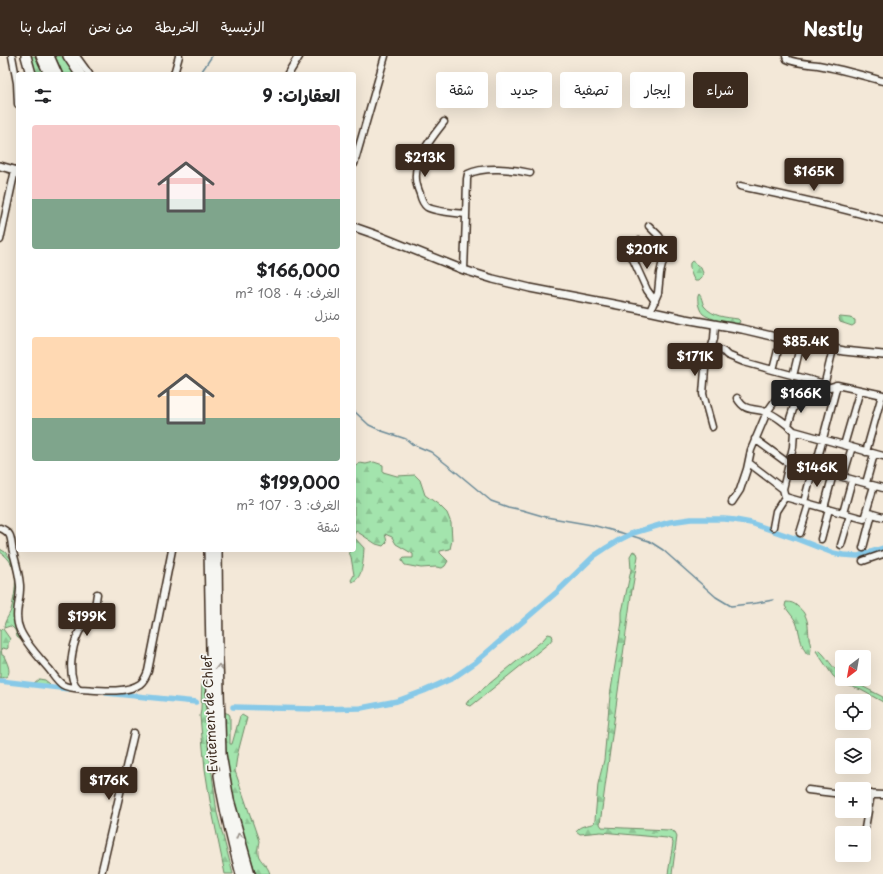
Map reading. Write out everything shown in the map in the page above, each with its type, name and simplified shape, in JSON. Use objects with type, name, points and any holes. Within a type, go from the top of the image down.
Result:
[{"type":"highway","points":[[26,56],[30,72]]},
{"type":"highway","points":[[41,56],[48,72]]},
{"type":"highway","points":[[49,56],[56,72]]},
{"type":"highway","points":[[68,56],[79,72]]},
{"type":"highway","name":"Evitement de Chlef","points":[[210,552],[214,748],[230,833],[241,874]]},
{"type":"highway","name":"Evitement de Chlef","points":[[217,552],[221,754],[229,800],[250,874]]},
{"type":"main road","points":[[289,72],[299,56]]},
{"type":"main road","points":[[0,166],[16,170]]},
{"type":"main road","points":[[356,228],[464,270],[499,280],[541,290],[592,299],[715,325],[742,329],[801,343],[866,354],[883,354]]},
{"type":"street","points":[[12,56],[16,78]]},
{"type":"street","points":[[76,56],[88,72]]},
{"type":"street","points":[[174,72],[178,56]]},
{"type":"street","points":[[356,157],[386,56]]},
{"type":"street","points":[[786,56],[787,60],[848,71],[883,81]]},
{"type":"street","points":[[444,122],[431,138],[419,160],[416,173],[418,187],[424,204],[431,209],[466,214]]},
{"type":"street","points":[[464,270],[467,176],[469,173],[488,170],[517,170],[530,173]]},
{"type":"street","points":[[0,240],[16,174]]},
{"type":"street","points":[[740,186],[821,203],[883,220]]},
{"type":"street","points":[[649,226],[662,241],[665,253],[660,273],[659,286],[655,301],[650,311]]},
{"type":"street","points":[[639,241],[637,248],[632,254],[632,257],[655,301]]},
{"type":"street","points":[[712,427],[702,394],[705,369],[714,338],[715,325]]},
{"type":"street","points":[[773,370],[781,338]]},
{"type":"street","points":[[793,376],[801,343]]},
{"type":"street","points":[[712,346],[727,355],[825,385],[837,385],[872,393],[880,391],[883,394],[866,452]]},
{"type":"street","points":[[825,385],[833,349]]},
{"type":"street","points":[[804,395],[808,380]]},
{"type":"street","points":[[732,502],[740,490],[749,463],[751,450],[767,412],[777,398],[797,397],[825,385]]},
{"type":"street","points":[[800,533],[814,469],[837,385]]},
{"type":"street","points":[[844,445],[860,390]]},
{"type":"street","points":[[788,425],[797,397]]},
{"type":"street","points":[[737,398],[742,405],[748,409],[767,412],[788,425],[794,431],[883,456]]},
{"type":"street","points":[[773,527],[776,511],[785,497],[784,488],[793,447],[794,431]]},
{"type":"street","points":[[755,440],[785,461],[883,488]]},
{"type":"street","points":[[843,477],[852,448]]},
{"type":"street","points":[[866,483],[874,454]]},
{"type":"street","points":[[749,463],[784,488]]},
{"type":"street","points":[[821,539],[834,474]]},
{"type":"street","points":[[843,513],[852,480]]},
{"type":"street","points":[[863,548],[874,486]]},
{"type":"street","points":[[785,497],[867,520]]},
{"type":"street","points":[[869,513],[883,517]]},
{"type":"street","points":[[841,545],[850,515]]},
{"type":"street","points":[[0,528],[6,531],[11,538],[12,551],[18,568],[20,593],[17,614],[19,628],[35,652],[60,682],[66,686],[78,688],[110,691],[121,690],[140,684],[146,678],[172,552]]},
{"type":"street","points":[[863,561],[883,554]]},
{"type":"street","points":[[78,688],[74,684],[71,676],[73,650],[79,632],[93,612],[97,594]]},
{"type":"street","points":[[101,874],[134,733]]},
{"type":"street","points":[[808,790],[835,793]]},
{"type":"street","points":[[871,794],[883,795]]},
{"type":"green space","points":[[29,56],[36,56],[44,72],[34,72]]},
{"type":"green space","points":[[55,56],[64,56],[75,72],[62,72]]},
{"type":"green space","points":[[692,261],[701,268],[703,273],[702,277],[698,281],[695,281],[691,272],[690,263]]},
{"type":"green space","points":[[699,294],[704,306],[708,310],[720,316],[738,319],[740,321],[739,323],[721,321],[703,314],[698,303]]},
{"type":"green space","points":[[840,317],[855,320],[855,324],[852,326],[840,322]]},
{"type":"green space","points":[[374,462],[383,465],[383,472],[397,476],[415,475],[420,480],[425,495],[447,513],[451,523],[452,540],[450,549],[440,551],[440,553],[448,561],[445,566],[442,568],[421,568],[405,565],[402,559],[413,558],[413,554],[396,544],[392,537],[385,534],[387,542],[383,546],[376,544],[356,531],[356,466],[360,463],[366,464]]},
{"type":"green space","points":[[356,539],[364,548],[363,562],[359,576],[352,582],[351,580],[354,575],[349,552],[356,552]]},
{"type":"green space","points":[[0,549],[12,560],[18,586],[15,606],[23,639],[21,640],[17,637],[15,630],[12,627],[10,626],[4,628],[13,602],[15,578],[11,564],[7,557],[0,552]]},
{"type":"green space","points":[[633,551],[637,553],[638,556],[631,596],[600,824],[602,827],[669,830],[675,832],[677,836],[672,874],[668,874],[673,843],[672,840],[667,838],[601,832],[580,834],[576,831],[582,827],[594,823],[595,820],[598,784],[604,760],[610,696],[622,622],[622,612],[631,570],[630,556]]},
{"type":"green space","points":[[786,602],[796,605],[801,609],[806,617],[811,646],[810,654],[807,654],[803,647],[796,622],[785,606]]},
{"type":"green space","points":[[3,629],[10,639],[8,648],[1,649],[9,671],[7,676],[0,678],[0,630]]},
{"type":"green space","points":[[548,634],[552,635],[553,638],[549,643],[471,706],[466,704],[543,640]]},
{"type":"green space","points":[[819,650],[835,669],[835,677],[833,676],[816,651]]},
{"type":"green space","points":[[39,679],[45,680],[50,684],[34,683]]},
{"type":"green space","points":[[202,679],[205,681],[206,718],[217,813],[233,874],[225,874],[210,801],[205,769],[200,716]]},
{"type":"green space","points":[[850,686],[862,686],[883,697],[883,702],[871,695],[871,694]]},
{"type":"green space","points":[[224,712],[230,716],[230,744],[232,744],[240,716],[242,715],[247,718],[237,756],[235,771],[259,841],[259,857],[270,874],[256,874],[237,815],[228,771],[225,746]]},
{"type":"waterway","points":[[201,72],[212,56]]},
{"type":"waterway","points":[[356,413],[369,425],[406,439],[412,444],[431,452],[491,501],[546,517],[592,525],[649,541],[663,550],[716,597],[731,606],[773,600]]},
{"type":"waterway","points":[[233,707],[315,709],[361,708],[397,701],[424,691],[453,678],[476,662],[558,591],[594,556],[633,533],[670,522],[691,519],[724,519],[751,523],[833,553],[843,555],[858,556],[883,548]]},
{"type":"waterway","points":[[0,681],[69,689]]},
{"type":"waterway","points":[[106,693],[196,702]]}]
